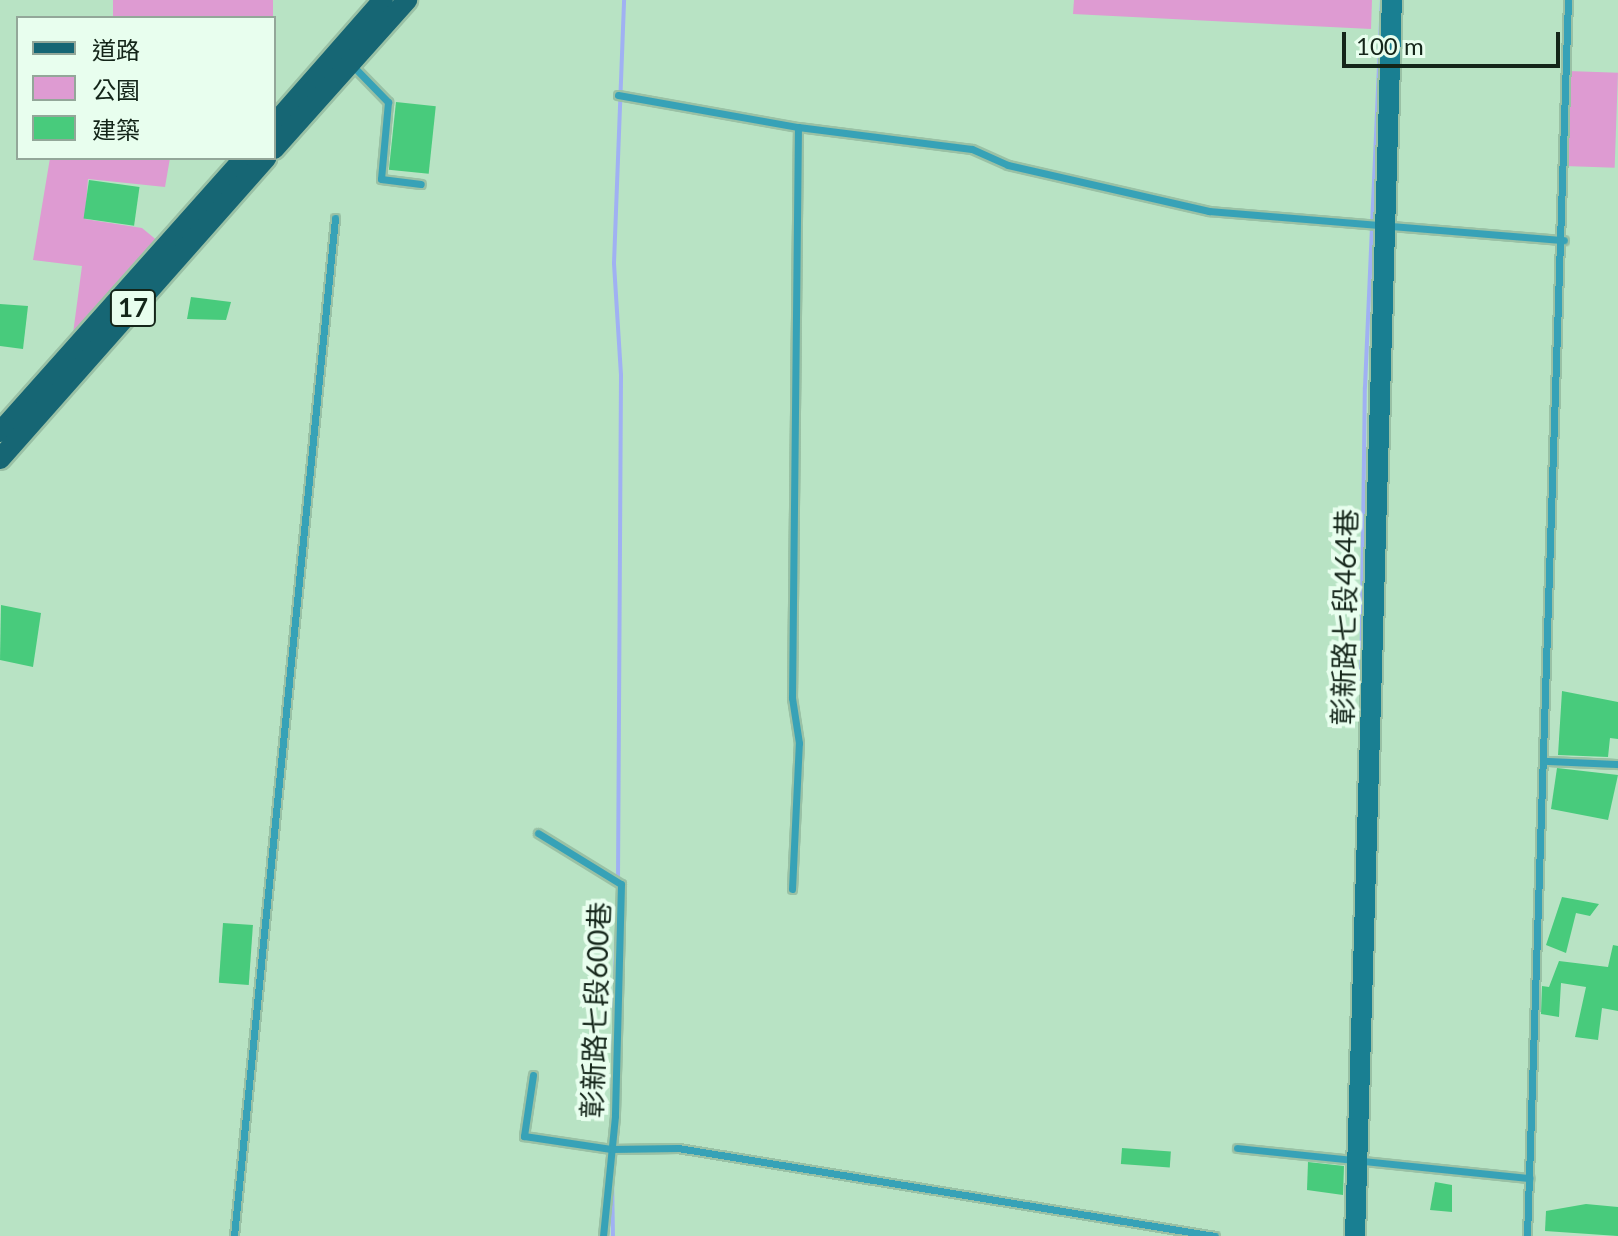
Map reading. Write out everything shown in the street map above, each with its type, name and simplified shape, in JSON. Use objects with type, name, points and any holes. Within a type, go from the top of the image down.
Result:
[{"type":"main road","points":[[276,122],[383,0]]},
{"type":"main road","points":[[276,147],[407,0]]},
{"type":"main road","name":"17","points":[[0,432],[242,160]]},
{"type":"main road","name":"17","points":[[0,459],[264,160]]},
{"type":"street","name":"彰新路七段464巷","points":[[1355,1236],[1361,1160],[1381,224],[1392,0]]},
{"type":"lane","points":[[1527,1236],[1531,1055],[1546,761],[1564,240],[1568,0]]},
{"type":"lane","points":[[350,64],[388,102],[381,179],[421,184]]},
{"type":"lane","points":[[618,95],[798,127],[972,149],[1008,165],[1209,211],[1564,240]]},
{"type":"lane","points":[[792,889],[799,743],[792,698],[798,127]]},
{"type":"lane","points":[[234,1236],[335,218]]},
{"type":"lane","points":[[1546,761],[1618,764]]},
{"type":"lane","name":"彰新路七段600巷","points":[[538,833],[621,884],[611,1149],[603,1236]]},
{"type":"lane","points":[[533,1075],[524,1136],[611,1149],[678,1148],[1215,1236]]},
{"type":"lane","points":[[1237,1148],[1529,1178]]},
{"type":"green space","points":[[113,0],[273,0],[273,16],[113,16]]},
{"type":"green space","points":[[1074,0],[1372,0],[1371,29],[1073,14]]},
{"type":"green space","points":[[1568,71],[1618,73],[1615,168],[1565,166]]},
{"type":"green space","points":[[50,160],[170,160],[165,187],[88,179],[85,219],[142,228],[159,242],[72,341],[82,266],[33,260]]},
{"type":"building","points":[[396,102],[436,106],[429,174],[389,170]]},
{"type":"building","points":[[89,180],[140,187],[134,226],[84,219]]},
{"type":"building","points":[[191,297],[231,302],[226,320],[187,319]]},
{"type":"building","points":[[0,304],[28,306],[23,349],[0,346]]},
{"type":"building","points":[[1,605],[41,613],[33,667],[0,660]]},
{"type":"building","points":[[1562,691],[1618,702],[1618,739],[1610,738],[1608,757],[1558,755]]},
{"type":"building","points":[[1557,768],[1618,775],[1608,820],[1551,809]]},
{"type":"building","points":[[1562,897],[1599,904],[1590,916],[1576,913],[1566,953],[1546,945]]},
{"type":"building","points":[[223,923],[253,925],[249,985],[219,983]]},
{"type":"building","points":[[1613,945],[1618,946],[1618,1011],[1602,1008],[1598,1040],[1575,1037],[1586,987],[1561,983],[1559,1017],[1541,1014],[1542,986],[1549,987],[1559,961],[1608,967]]},
{"type":"building","points":[[1122,1148],[1171,1151],[1170,1167],[1121,1164]]},
{"type":"building","points":[[1308,1162],[1344,1166],[1343,1195],[1307,1190]]},
{"type":"building","points":[[1435,1182],[1452,1185],[1452,1212],[1430,1210]]},
{"type":"building","points":[[1586,1204],[1618,1207],[1618,1236],[1545,1231],[1546,1211]]},
{"type":"waterway","points":[[618,881],[621,375],[614,263],[624,0]]},
{"type":"waterway","points":[[1361,701],[1365,387],[1382,0]]},
{"type":"waterway","points":[[612,1117],[616,938]]},
{"type":"waterway","points":[[612,1174],[613,1236]]}]
